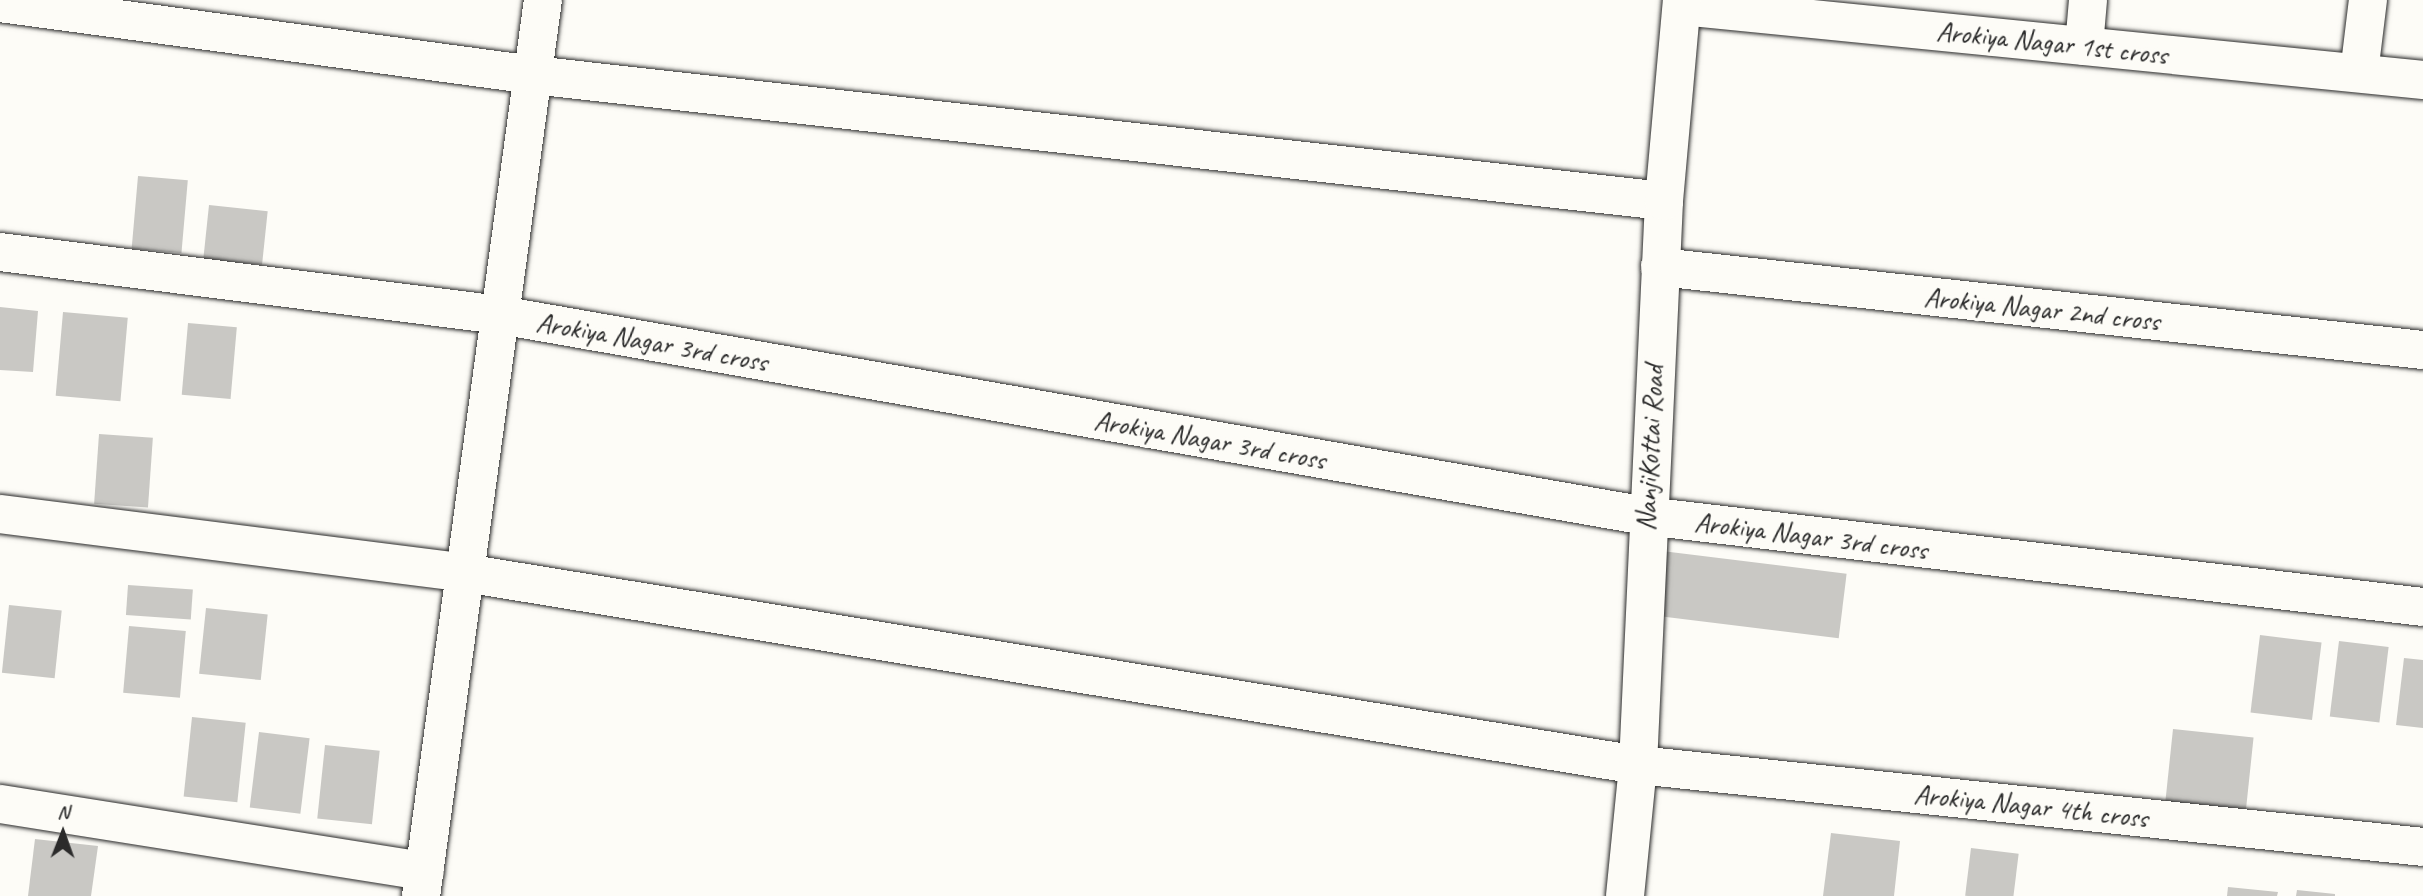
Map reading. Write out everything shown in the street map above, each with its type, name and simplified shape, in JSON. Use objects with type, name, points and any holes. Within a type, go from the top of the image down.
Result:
[{"type":"street","points":[[0,804],[423,883],[543,0]]},
{"type":"street","points":[[2084,46],[2088,0]]},
{"type":"street","points":[[2359,73],[2368,0]]},
{"type":"street","points":[[0,3],[533,75],[1664,201]]},
{"type":"street","name":"Arokiya Nagar 1st cross","points":[[1682,3],[1893,14],[2084,46],[2423,80]]},
{"type":"street","name":"NanjiKottai Road","points":[[1625,896],[1638,765],[1646,516],[1664,201],[1682,3]]},
{"type":"street","name":"Arokiya Nagar 3rd cross","points":[[0,252],[500,315],[1646,516],[2423,607]]},
{"type":"street","name":"Arokiya Nagar 2nd cross","points":[[1660,267],[2423,350]]},
{"type":"street","name":"Arokiya Nagar 4th cross","points":[[0,514],[465,573],[1638,765],[2423,847]]},
{"type":"building","points":[[138,176],[188,180],[181,253],[132,249]]},
{"type":"building","points":[[209,205],[268,211],[262,265],[203,259]]},
{"type":"building","points":[[0,307],[38,311],[33,372],[0,370]]},
{"type":"building","points":[[63,312],[128,318],[120,401],[56,396]]},
{"type":"building","points":[[188,323],[237,327],[231,399],[182,395]]},
{"type":"building","points":[[99,434],[153,438],[148,508],[94,504]]},
{"type":"building","points":[[1662,551],[1847,574],[1839,638],[1654,616]]},
{"type":"building","points":[[128,585],[193,590],[191,619],[126,615]]},
{"type":"building","points":[[9,605],[62,611],[55,678],[2,673]]},
{"type":"building","points":[[206,608],[268,614],[261,680],[199,674]]},
{"type":"building","points":[[129,626],[186,631],[180,698],[123,693]]},
{"type":"building","points":[[2260,635],[2322,643],[2312,720],[2250,712]]},
{"type":"building","points":[[2339,641],[2389,647],[2379,723],[2330,716]]},
{"type":"building","points":[[2404,658],[2423,660],[2423,728],[2396,725]]},
{"type":"building","points":[[192,717],[246,723],[237,802],[184,797]]},
{"type":"building","points":[[2173,729],[2254,737],[2246,813],[2165,805]]},
{"type":"building","points":[[259,732],[310,738],[300,814],[250,807]]},
{"type":"building","points":[[325,745],[380,751],[372,824],[317,819]]},
{"type":"building","points":[[1831,833],[1900,841],[1894,896],[1823,896]]},
{"type":"building","points":[[35,839],[98,846],[91,896],[28,896]]},
{"type":"building","points":[[1971,848],[2019,854],[2013,896],[1965,896]]},
{"type":"building","points":[[2228,887],[2278,892],[2277,896],[2227,896]]},
{"type":"building","points":[[2297,890],[2335,894],[2335,896],[2296,896]]}]
